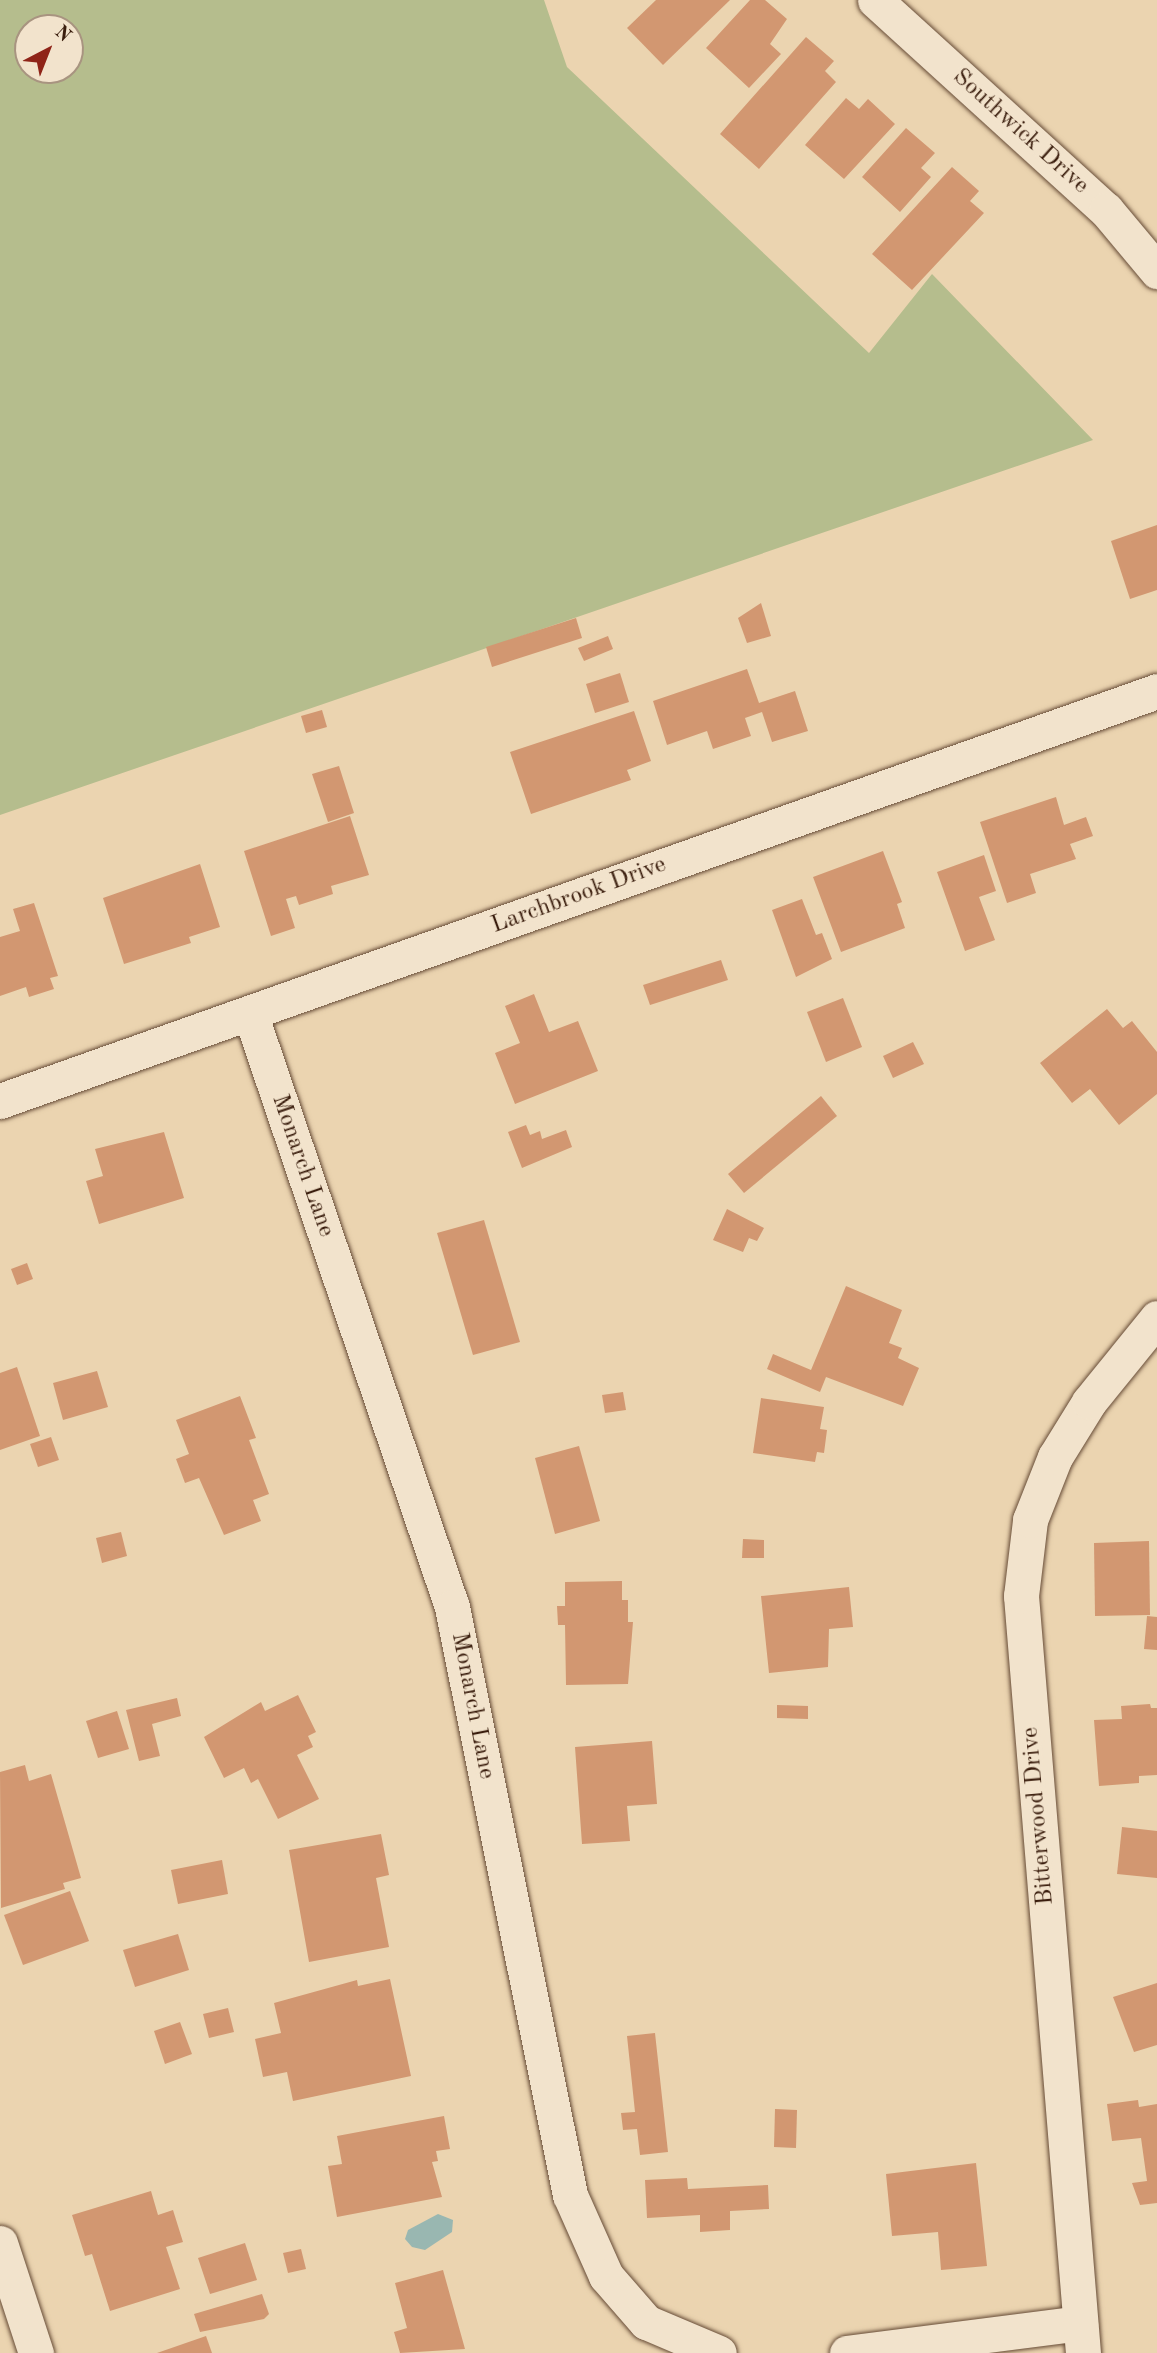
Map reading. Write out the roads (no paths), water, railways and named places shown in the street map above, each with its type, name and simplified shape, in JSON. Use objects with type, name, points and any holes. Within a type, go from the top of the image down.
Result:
[{"type":"street","name":"Southwick Drive","points":[[875,0],[1106,211],[1157,271]]},
{"type":"street","name":"Larchbrook Drive","points":[[0,1101],[1157,691]]},
{"type":"street","name":"Monarch Lane","points":[[250,1013],[452,1607],[570,2195],[606,2276],[646,2322],[719,2353]]},
{"type":"street","name":"Bitterwood Drive","points":[[1081,2338],[1021,1596],[1030,1520],[1055,1457],[1089,1402],[1157,1318]]},
{"type":"street","points":[[0,2243],[36,2353]]},
{"type":"street","points":[[847,2353],[1081,2338]]},
{"type":"water","points":[[438,2214],[453,2220],[452,2232],[425,2250],[412,2247],[405,2239],[408,2230]]}]
